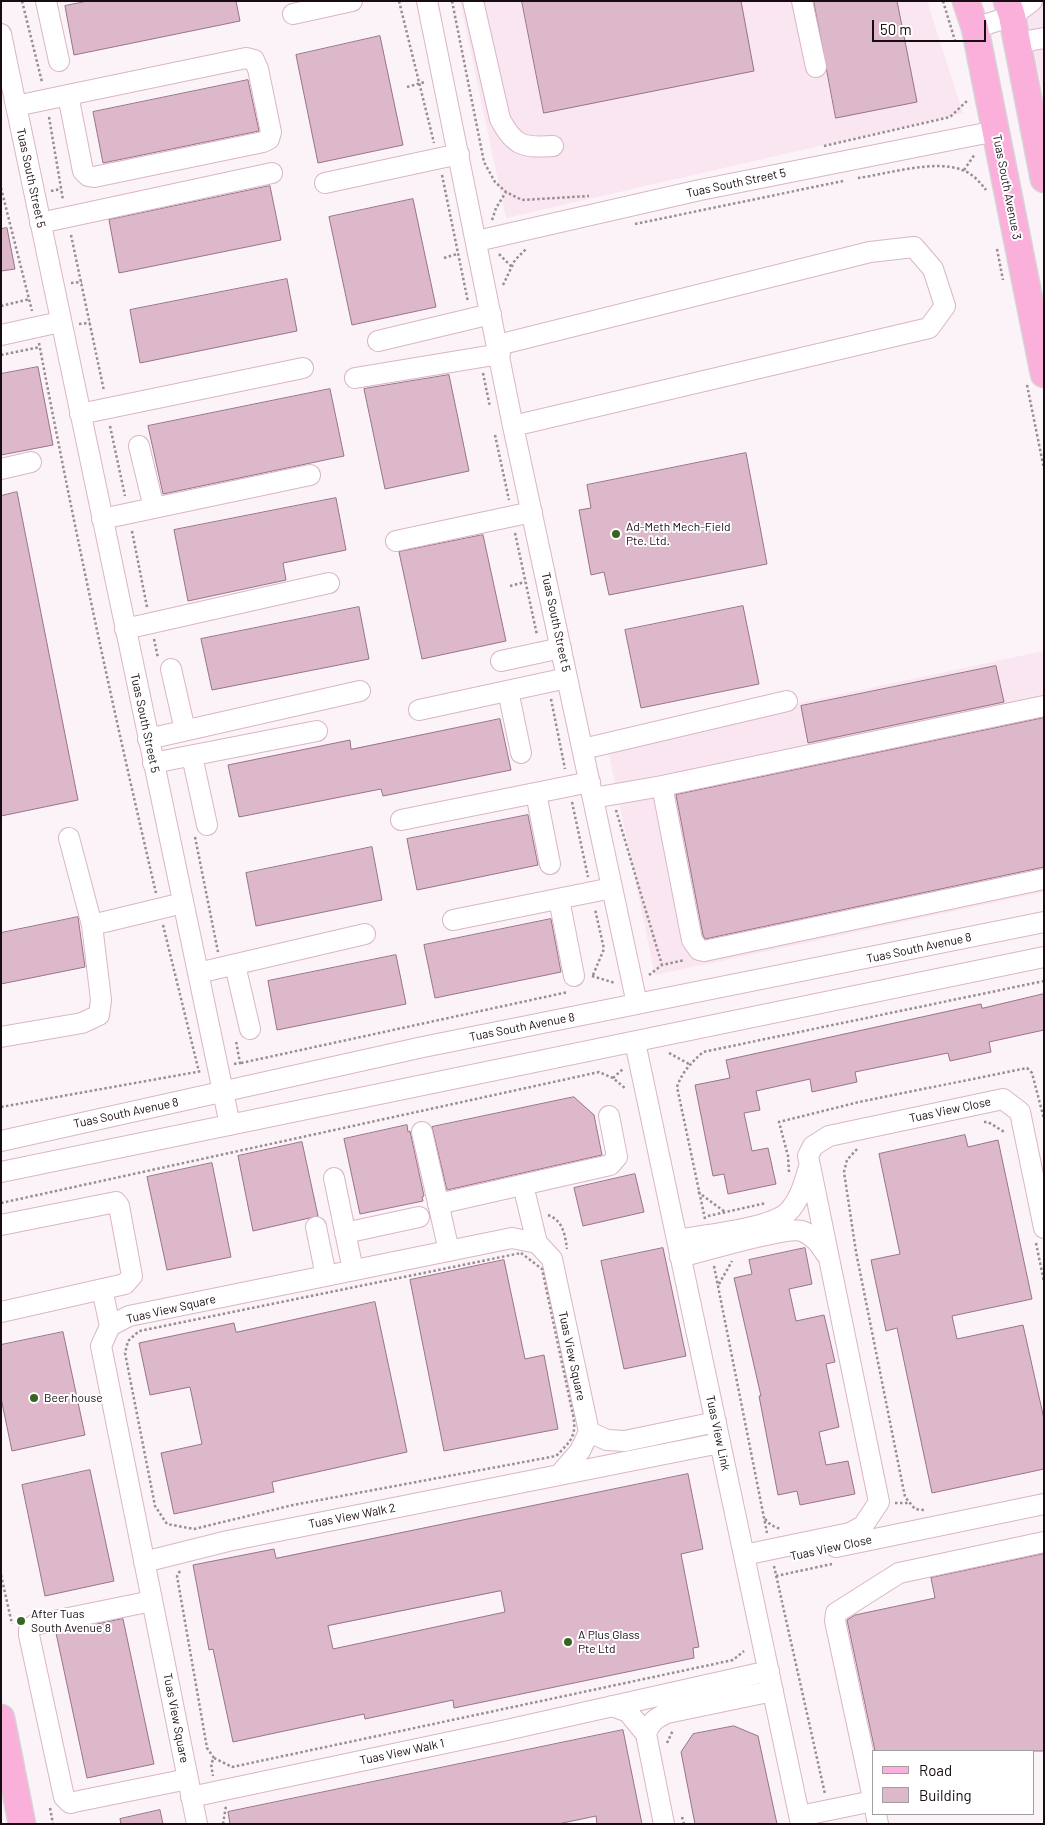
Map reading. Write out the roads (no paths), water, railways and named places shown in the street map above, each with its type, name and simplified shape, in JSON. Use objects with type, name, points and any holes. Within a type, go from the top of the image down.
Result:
[{"type":"main road","name":"Tuas South Avenue 3","points":[[966,1],[975,28],[1044,374]]},
{"type":"main road","points":[[1009,9],[1044,179]]},
{"type":"main road","points":[[1,1718],[22,1824]]},
{"type":"street","points":[[46,1],[59,61]]},
{"type":"street","points":[[293,14],[352,1]]},
{"type":"street","name":"Tuas South Street 5","points":[[427,1],[513,426],[583,749],[598,792],[612,888],[637,1004]]},
{"type":"street","points":[[473,1],[500,119],[508,135],[518,143],[529,148],[553,146]]},
{"type":"street","points":[[802,1],[816,67]]},
{"type":"street","points":[[975,28],[1009,9],[1032,1]]},
{"type":"street","name":"Tuas South Street 5","points":[[1,34],[6,85],[16,106],[230,1125]]},
{"type":"street","points":[[1017,44],[1044,38]]},
{"type":"street","points":[[16,106],[246,58],[254,60],[258,69],[271,132],[269,138],[263,142],[94,177],[88,176],[82,171],[68,96]]},
{"type":"street","name":"Tuas South Street 5","points":[[477,241],[700,190],[996,131]]},
{"type":"street","points":[[325,183],[459,154]]},
{"type":"street","points":[[40,223],[272,173]]},
{"type":"street","points":[[355,378],[498,350],[870,252],[914,248],[933,269],[945,306],[929,328],[513,426]]},
{"type":"street","points":[[378,341],[491,314]]},
{"type":"street","points":[[1,335],[60,322]]},
{"type":"street","points":[[80,414],[303,368]]},
{"type":"street","points":[[139,446],[154,508]]},
{"type":"street","points":[[1,469],[31,462]]},
{"type":"street","points":[[102,519],[310,475]]},
{"type":"street","points":[[396,541],[532,512]]},
{"type":"street","points":[[125,629],[329,583]]},
{"type":"street","points":[[500,661],[561,648]]},
{"type":"street","points":[[171,669],[185,730]]},
{"type":"street","points":[[419,710],[568,678]]},
{"type":"street","points":[[148,739],[360,691]]},
{"type":"street","points":[[508,691],[521,753]]},
{"type":"street","points":[[583,749],[787,701]]},
{"type":"street","points":[[401,820],[536,793],[598,792],[662,786],[1044,706]]},
{"type":"street","points":[[153,763],[317,731]]},
{"type":"street","points":[[192,756],[207,825]]},
{"type":"street","points":[[662,786],[692,940],[699,950],[704,951],[1044,879]]},
{"type":"street","points":[[536,793],[550,864]]},
{"type":"street","points":[[1,1037],[82,1023],[99,1015],[101,1000],[92,925],[69,838]]},
{"type":"street","points":[[453,920],[612,888]]},
{"type":"street","points":[[559,899],[577,983]]},
{"type":"street","points":[[92,925],[183,903]]},
{"type":"street","name":"Tuas South Avenue 8","points":[[1,1141],[423,1047],[1044,922]]},
{"type":"street","points":[[198,973],[364,934]]},
{"type":"street","points":[[1,1172],[1044,957]]},
{"type":"street","points":[[235,965],[250,1029]]},
{"type":"street","name":"Tuas View Link","points":[[635,1042],[801,1820]]},
{"type":"street","name":"Tuas View Close","points":[[915,1531],[901,1528],[892,1522],[884,1514],[879,1502],[808,1156],[813,1146],[829,1136],[1003,1098],[1020,1112],[1039,1232]]},
{"type":"street","points":[[438,1204],[614,1163],[616,1157],[609,1116]]},
{"type":"street","points":[[422,1132],[449,1251]]},
{"type":"street","name":"Tuas View Close","points":[[679,1249],[708,1234],[771,1222],[788,1212],[799,1197],[810,1166]]},
{"type":"street","points":[[334,1178],[352,1270]]},
{"type":"street","points":[[523,1185],[537,1243]]},
{"type":"street","points":[[1,1225],[116,1202],[119,1206],[132,1276],[128,1283],[1,1312]]},
{"type":"street","points":[[345,1233],[419,1217]]},
{"type":"street","points":[[316,1227],[326,1276]]},
{"type":"street","name":"Tuas View Close","points":[[679,1249],[800,1230],[816,1238],[829,1258]]},
{"type":"street","name":"Tuas View Square","points":[[197,1824],[101,1346],[110,1326],[129,1316],[512,1238],[537,1243],[552,1259],[589,1432]]},
{"type":"street","points":[[102,1289],[110,1326]]},
{"type":"street","points":[[561,1474],[580,1451],[589,1432],[607,1440],[625,1441],[716,1422]]},
{"type":"street","name":"Tuas View Walk 2","points":[[144,1562],[228,1540],[720,1442]]},
{"type":"street","name":"Tuas View Close","points":[[745,1560],[850,1533],[863,1526],[879,1502]]},
{"type":"street","name":"Tuas View Close","points":[[745,1560],[915,1531],[1044,1504]]},
{"type":"street","points":[[872,1793],[835,1622],[836,1613],[899,1573],[1044,1542]]},
{"type":"street","name":"Tuas View Walk 1","points":[[152,1601],[34,1625],[29,1630],[28,1634],[66,1800],[74,1802],[190,1788],[216,1792],[769,1671]]},
{"type":"street","points":[[646,1734],[649,1725],[656,1718],[667,1713],[773,1691]]},
{"type":"street","points":[[612,1706],[628,1712],[646,1734],[664,1824]]},
{"type":"street","points":[[801,1820],[872,1802]]},
{"type":"place","name":"Ad-Meth Mech-Field Pte. Ltd.","points":[[616,534]]},
{"type":"place","name":"Beer house","points":[[34,1398]]},
{"type":"place","name":"After Tuas South Avenue 8","points":[[21,1621]]},
{"type":"place","name":"A Plus Glass Pte Ltd","points":[[568,1642]]}]
